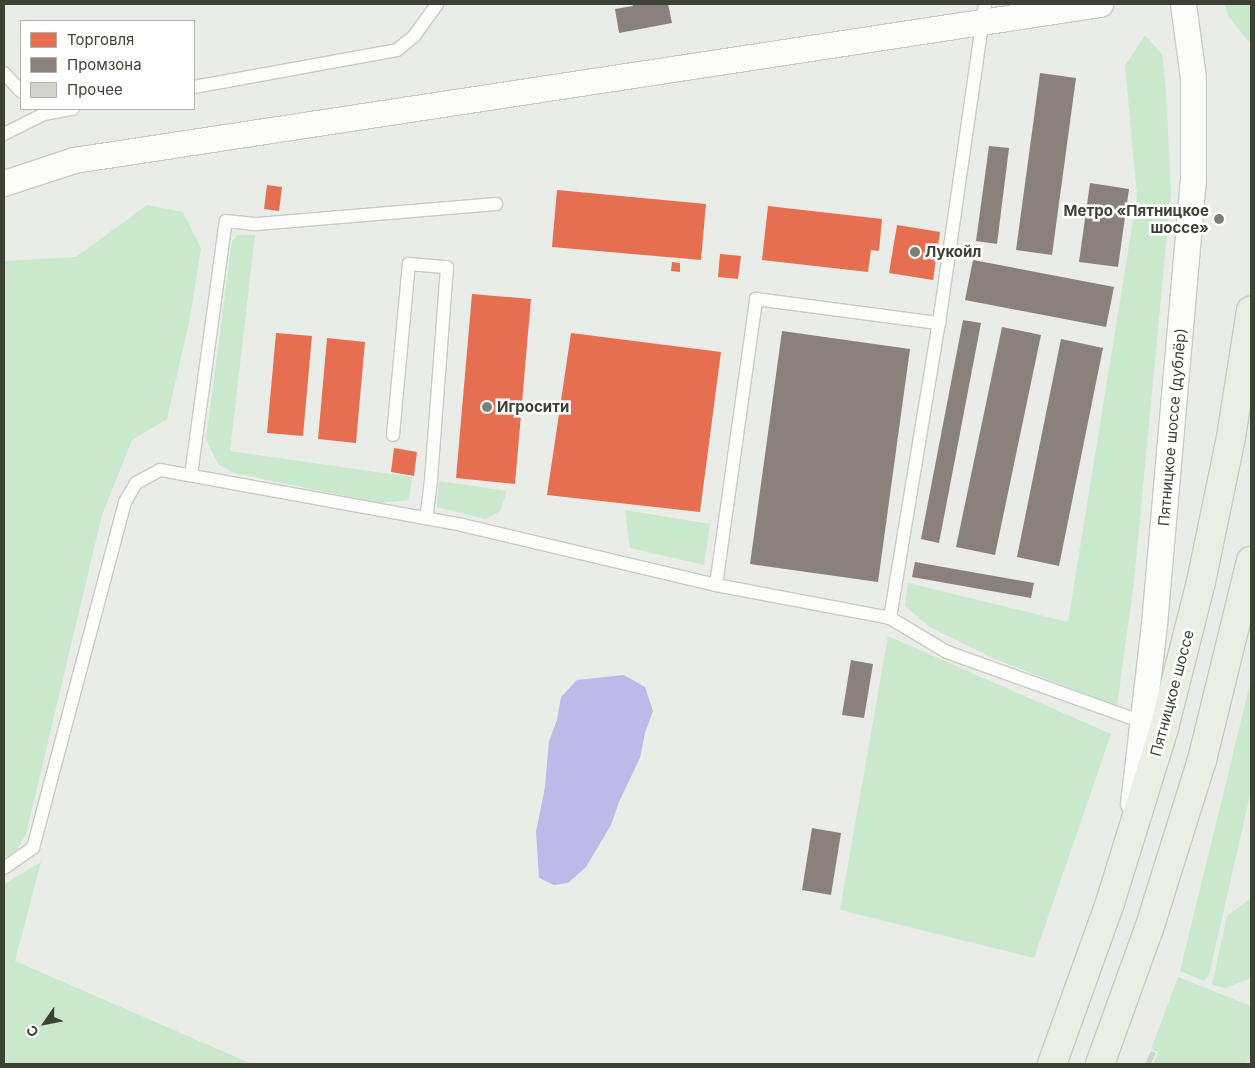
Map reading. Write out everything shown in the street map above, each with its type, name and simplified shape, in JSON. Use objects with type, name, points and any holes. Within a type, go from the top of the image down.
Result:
[{"type":"main road","name":"Пятницкое шоссе","points":[[1052,1064],[1109,906],[1164,728],[1201,582],[1231,437],[1251,311]]},
{"type":"main road","points":[[1100,1064],[1149,929],[1202,760],[1251,561]]},
{"type":"street","points":[[4,183],[74,160],[984,13],[1100,4]]},
{"type":"street","name":"Пятницкое шоссе (дублёр)","points":[[1126,850],[1143,722],[1193,182],[1193,78],[1183,4]]},
{"type":"lane","points":[[195,87],[397,50],[414,36],[437,4]]},
{"type":"lane","points":[[890,618],[939,323],[984,13]]},
{"type":"lane","points":[[4,73],[20,90]]},
{"type":"lane","points":[[4,134],[41,111],[57,110]]},
{"type":"lane","points":[[192,475],[226,221],[257,224],[496,204]]},
{"type":"lane","points":[[393,435],[409,264],[447,267],[431,480],[426,518]]},
{"type":"lane","points":[[716,585],[756,299],[939,323]]},
{"type":"lane","points":[[4,868],[33,848],[125,502],[136,483],[160,470],[426,518],[716,585],[890,618],[947,652],[1143,722]]},
{"type":"green space","points":[[1224,4],[1251,4],[1251,34],[1249,42],[1229,17]]},
{"type":"green space","points":[[1145,35],[1162,54],[1166,92],[1171,192],[1134,582],[1117,706],[997,660],[930,627],[905,606],[908,583],[1068,622],[1137,196],[1125,66]]},
{"type":"green space","points":[[147,205],[183,212],[201,248],[190,318],[167,419],[132,440],[102,515],[26,834],[16,851],[4,858],[4,261],[76,257]]},
{"type":"green space","points":[[237,235],[255,235],[230,451],[412,477],[409,500],[379,503],[234,473],[218,464],[206,439],[232,241]]},
{"type":"green space","points":[[439,481],[507,491],[500,511],[486,519],[437,507]]},
{"type":"green space","points":[[625,510],[710,524],[704,565],[630,548]]},
{"type":"green space","points":[[888,636],[1111,734],[1034,958],[840,910]]},
{"type":"green space","points":[[1251,680],[1251,791],[1209,975],[1204,981],[1180,971]]},
{"type":"green space","points":[[41,862],[15,961],[252,1064],[4,1064],[4,884]]},
{"type":"green space","points":[[1251,898],[1251,978],[1225,988],[1212,985],[1227,916]]},
{"type":"green space","points":[[1178,977],[1251,1006],[1251,1061],[1242,1064],[1153,1064],[1158,1052],[1151,1049]]},
{"type":"shaded area","points":[[624,675],[645,687],[653,711],[645,733],[640,758],[619,802],[611,825],[586,867],[568,883],[554,885],[539,878],[536,832],[545,787],[549,741],[557,720],[561,697],[577,680]]},
{"type":"building: Торговля","points":[[267,185],[282,187],[279,211],[264,209]]},
{"type":"building: Торговля","points":[[557,190],[706,204],[701,260],[552,247]]},
{"type":"building: Торговля","points":[[768,206],[882,219],[879,251],[871,250],[868,272],[762,260]]},
{"type":"building: Торговля","name":"Лукойл","points":[[897,225],[940,232],[933,280],[889,273]]},
{"type":"building: Торговля","points":[[720,254],[741,256],[738,279],[718,277]]},
{"type":"building: Торговля","points":[[672,262],[680,263],[680,272],[671,271]]},
{"type":"building: Торговля","points":[[472,294],[531,299],[515,484],[456,478]]},
{"type":"building: Торговля","points":[[276,333],[312,336],[303,436],[267,433]]},
{"type":"building: Торговля","points":[[571,333],[721,352],[700,512],[547,495]]},
{"type":"building: Торговля","points":[[327,338],[365,342],[356,443],[318,439]]},
{"type":"building: Торговля","points":[[394,448],[417,452],[414,476],[391,472]]},
{"type":"building: Промзона","points":[[632,4],[668,4],[672,23],[619,33],[615,9],[633,6]]},
{"type":"building: Промзона","points":[[1040,73],[1076,78],[1052,255],[1016,250]]},
{"type":"building: Промзона","points":[[989,146],[1009,148],[997,244],[976,241]]},
{"type":"building: Промзона","points":[[1090,183],[1129,189],[1118,267],[1079,262]]},
{"type":"building: Промзона","points":[[973,260],[1114,287],[1106,327],[965,300]]},
{"type":"building: Промзона","points":[[963,320],[981,323],[939,543],[921,539]]},
{"type":"building: Промзона","points":[[1002,327],[1041,335],[995,555],[956,547]]},
{"type":"building: Промзона","points":[[782,331],[910,349],[878,582],[750,564]]},
{"type":"building: Промзона","points":[[1061,339],[1103,348],[1059,566],[1017,557]]},
{"type":"building: Промзона","points":[[915,562],[1034,583],[1031,598],[912,577]]},
{"type":"building: Промзона","points":[[851,660],[873,664],[864,718],[842,715]]},
{"type":"building: Промзона","points":[[812,828],[841,833],[831,895],[802,890]]},
{"type":"building: Прочее","points":[[1151,1051],[1156,1053],[1151,1064],[1145,1064]]},
{"type":"place","name":"Метро «Пятницкое шоссе»","points":[[1219,219]]},
{"type":"place","name":"Лукойл","points":[[915,252]]},
{"type":"place","name":"Игросити","points":[[487,407]]}]
